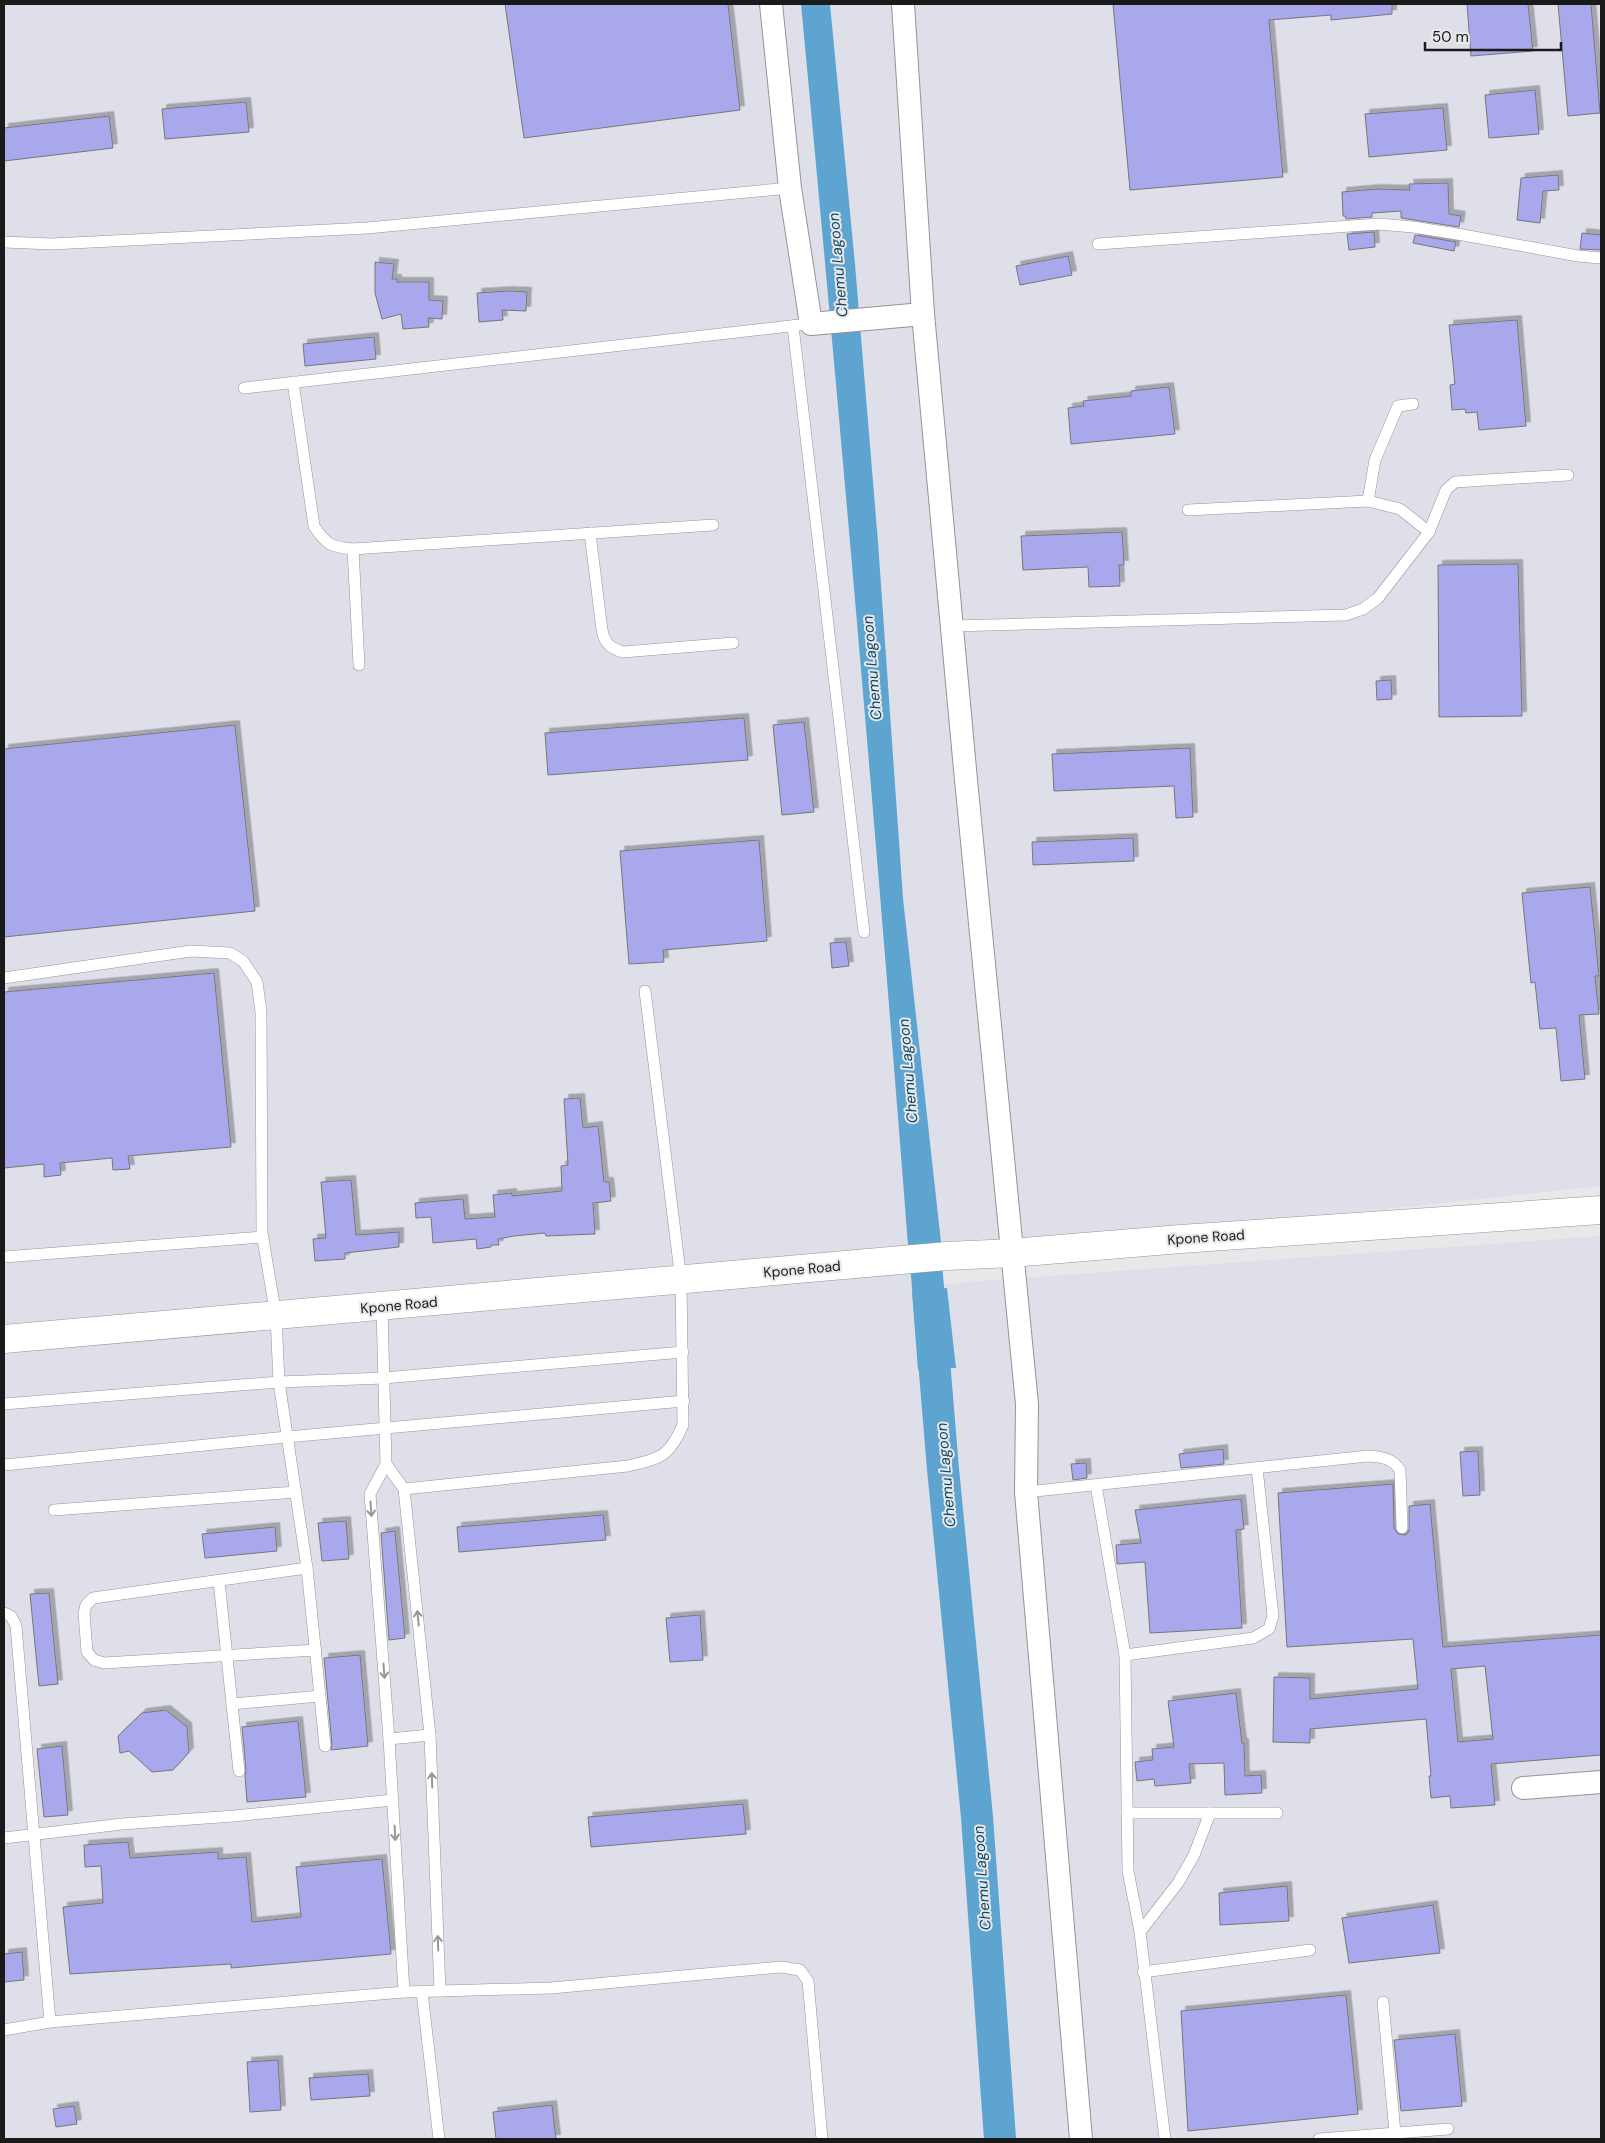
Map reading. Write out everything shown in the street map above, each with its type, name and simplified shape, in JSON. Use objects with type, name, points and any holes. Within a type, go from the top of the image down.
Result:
[{"type":"main road","name":"Kpone Road","points":[[4,1339],[947,1256],[1012,1253],[1181,1239],[1601,1210]]},
{"type":"street","points":[[771,4],[790,188],[812,324],[923,314]]},
{"type":"street","points":[[903,4],[923,314],[1028,1404],[1026,1492],[1081,2139]]},
{"type":"street","points":[[1523,1788],[1601,1782]]},
{"type":"lane","points":[[4,242],[52,244],[367,228],[790,188]]},
{"type":"lane","points":[[1098,244],[1378,224],[1414,227],[1578,256],[1601,258]]},
{"type":"lane","points":[[244,388],[812,324],[864,932]]},
{"type":"lane","points":[[293,382],[314,526],[322,539],[334,548],[353,549],[713,525]]},
{"type":"lane","points":[[1368,500],[1375,460],[1398,406],[1413,404]]},
{"type":"lane","points":[[952,626],[1346,615],[1363,608],[1378,598],[1428,532],[1446,490],[1455,482],[1568,475]]},
{"type":"lane","points":[[1188,510],[1368,500],[1400,509],[1428,532]]},
{"type":"lane","points":[[590,534],[604,641],[612,649],[623,652],[733,643]]},
{"type":"lane","points":[[353,549],[360,665]]},
{"type":"lane","points":[[4,978],[191,952],[230,953],[243,961],[257,982],[261,1012],[262,1238],[276,1316],[279,1382],[307,1568],[325,1746]]},
{"type":"lane","points":[[404,1489],[628,1466],[656,1459],[674,1445],[683,1425],[684,1402],[681,1280],[645,991]]},
{"type":"lane","points":[[4,1257],[262,1238]]},
{"type":"lane","points":[[382,1307],[386,1464],[370,1494],[389,1739],[404,1992]]},
{"type":"lane","points":[[4,1404],[279,1382],[384,1378],[683,1352]]},
{"type":"lane","points":[[4,1466],[287,1437],[385,1430],[684,1402]]},
{"type":"lane","points":[[1026,1492],[1368,1456],[1384,1458],[1395,1463],[1400,1470],[1402,1528]]},
{"type":"lane","points":[[386,1464],[404,1489],[430,1735],[440,1991]]},
{"type":"lane","points":[[1126,1655],[1238,1641],[1253,1638],[1269,1629],[1273,1616],[1258,1468]]},
{"type":"lane","points":[[1096,1485],[1126,1655],[1128,1871],[1140,1932],[1143,1972],[1165,2139]]},
{"type":"lane","points":[[54,1510],[296,1492]]},
{"type":"lane","points":[[307,1568],[93,1598],[86,1605],[84,1613],[87,1652],[94,1660],[104,1663],[316,1650]]},
{"type":"lane","points":[[219,1581],[239,1771]]},
{"type":"lane","points":[[4,1613],[10,1616],[16,1626],[50,2022]]},
{"type":"lane","points":[[232,1704],[320,1696]]},
{"type":"lane","points":[[389,1739],[430,1735]]},
{"type":"lane","points":[[4,1838],[122,1824],[393,1800]]},
{"type":"lane","points":[[1127,1813],[1277,1814]]},
{"type":"lane","points":[[1140,1932],[1178,1883],[1194,1855],[1210,1813]]},
{"type":"lane","points":[[1143,1972],[1310,1950]]},
{"type":"lane","points":[[4,2030],[50,2022],[404,1992],[551,1988],[781,1967],[800,1970],[808,1981],[822,2139]]},
{"type":"lane","points":[[422,1992],[439,2139]]},
{"type":"lane","points":[[1383,2002],[1395,2133]]},
{"type":"lane","points":[[1319,2139],[1448,2129]]},
{"type":"shaded area","points":[[4,4],[801,4],[838,395],[881,887],[912,1288],[980,1281],[1601,1236],[1601,2139],[4,2139]]},
{"type":"shaded area","points":[[830,4],[1601,4],[1601,1186],[1255,1223],[941,1242],[903,898],[878,542],[855,264]]},
{"type":"water","points":[[801,4],[830,4],[855,264],[878,542],[903,898],[941,1242],[908,1245],[857,624]]},
{"type":"water","points":[[947,1288],[956,1368],[918,1370],[912,1292]]},
{"type":"building","points":[[505,4],[728,4],[740,110],[524,138]]},
{"type":"building","points":[[1113,4],[1392,4],[1392,14],[1331,20],[1331,15],[1269,20],[1283,177],[1130,190]]},
{"type":"building","points":[[1467,4],[1528,4],[1533,51],[1471,56]]},
{"type":"building","points":[[1558,4],[1591,4],[1600,113],[1568,116]]},
{"type":"building","points":[[1535,90],[1539,134],[1489,138],[1485,95]]},
{"type":"building","points":[[246,102],[249,132],[165,139],[162,109]]},
{"type":"building","points":[[1443,108],[1447,150],[1369,157],[1365,114]]},
{"type":"building","points":[[109,116],[113,148],[4,161],[4,128]]},
{"type":"building","points":[[1558,175],[1559,190],[1543,191],[1540,223],[1517,220],[1521,178]]},
{"type":"building","points":[[1448,183],[1449,214],[1461,216],[1459,227],[1401,218],[1401,211],[1372,213],[1372,217],[1346,219],[1343,216],[1342,192],[1377,189],[1410,190],[1409,184]]},
{"type":"building","points":[[1374,232],[1375,247],[1349,250],[1347,234]]},
{"type":"building","points":[[1582,233],[1601,235],[1601,250],[1580,249]]},
{"type":"building","points":[[1415,235],[1456,242],[1454,251],[1413,243]]},
{"type":"building","points":[[1068,256],[1072,275],[1020,285],[1016,266]]},
{"type":"building","points":[[375,262],[394,264],[392,279],[397,279],[397,282],[429,282],[429,300],[443,301],[442,319],[428,318],[429,327],[403,329],[401,314],[382,319],[375,293]]},
{"type":"building","points":[[527,292],[526,311],[502,310],[503,320],[479,322],[477,293]]},
{"type":"building","points":[[1517,320],[1526,426],[1479,430],[1477,412],[1466,413],[1465,409],[1452,410],[1450,385],[1455,384],[1449,325]]},
{"type":"building","points":[[374,337],[376,359],[305,366],[303,344]]},
{"type":"building","points":[[1169,387],[1175,434],[1071,444],[1068,408],[1084,406],[1083,401],[1131,396],[1131,391]]},
{"type":"building","points":[[1122,532],[1124,565],[1119,565],[1120,586],[1089,587],[1088,567],[1023,570],[1021,536]]},
{"type":"building","points":[[1518,564],[1522,716],[1439,717],[1438,565]]},
{"type":"building","points":[[1391,680],[1392,699],[1377,700],[1376,681]]},
{"type":"building","points":[[744,718],[748,760],[548,775],[545,733]]},
{"type":"building","points":[[804,722],[814,812],[782,815],[773,725]]},
{"type":"building","points":[[235,725],[255,911],[4,937],[4,749]]},
{"type":"building","points":[[1190,748],[1193,817],[1176,818],[1174,786],[1054,791],[1052,754]]},
{"type":"building","points":[[1133,838],[1134,861],[1033,865],[1032,842]]},
{"type":"building","points":[[759,840],[767,941],[663,950],[664,962],[629,964],[620,851]]},
{"type":"building","points":[[1590,887],[1599,976],[1595,976],[1599,1014],[1579,1015],[1585,1079],[1561,1081],[1556,1028],[1540,1029],[1535,982],[1531,983],[1522,893]]},
{"type":"building","points":[[846,942],[849,966],[832,968],[830,943]]},
{"type":"building","points":[[214,973],[231,1147],[128,1156],[130,1169],[113,1170],[112,1158],[60,1163],[61,1175],[44,1177],[44,1164],[4,1168],[4,992]]},
{"type":"building","points":[[580,1098],[583,1128],[598,1126],[604,1182],[609,1182],[611,1201],[593,1203],[595,1234],[546,1236],[545,1233],[514,1236],[498,1239],[499,1245],[477,1249],[476,1239],[433,1243],[431,1217],[416,1218],[415,1203],[463,1199],[465,1219],[495,1217],[493,1195],[512,1193],[512,1196],[562,1191],[561,1166],[568,1165],[564,1099]]},
{"type":"building","points":[[351,1180],[356,1235],[399,1232],[399,1247],[345,1253],[345,1259],[315,1261],[313,1239],[326,1238],[321,1182]]},
{"type":"building","points":[[1223,1449],[1224,1464],[1181,1468],[1179,1454]]},
{"type":"building","points":[[1478,1451],[1480,1495],[1463,1496],[1460,1452]]},
{"type":"building","points":[[1086,1463],[1087,1478],[1073,1480],[1071,1464]]},
{"type":"building","points":[[1393,1484],[1394,1528],[1398,1534],[1406,1535],[1409,1531],[1409,1506],[1430,1504],[1443,1647],[1601,1635],[1601,1755],[1491,1764],[1495,1805],[1451,1808],[1450,1796],[1431,1798],[1426,1719],[1310,1729],[1310,1743],[1273,1742],[1274,1677],[1310,1678],[1310,1699],[1418,1689],[1413,1639],[1287,1647],[1278,1493]],"holes":[[[1485,1666],[1493,1739],[1458,1742],[1451,1669]]]},
{"type":"building","points":[[1241,1499],[1244,1529],[1236,1530],[1242,1628],[1150,1633],[1145,1562],[1117,1564],[1116,1545],[1141,1543],[1135,1510]]},
{"type":"building","points":[[603,1515],[606,1540],[459,1552],[457,1527]]},
{"type":"building","points":[[346,1521],[349,1559],[322,1561],[318,1523]]},
{"type":"building","points":[[275,1527],[277,1551],[205,1558],[202,1534]]},
{"type":"building","points":[[395,1531],[405,1638],[389,1640],[381,1533]]},
{"type":"building","points":[[49,1593],[58,1684],[39,1686],[30,1594]]},
{"type":"building","points":[[700,1615],[703,1660],[670,1662],[666,1618]]},
{"type":"building","points":[[360,1655],[368,1746],[331,1750],[324,1658]]},
{"type":"building","points":[[1236,1693],[1242,1743],[1244,1743],[1245,1776],[1261,1775],[1262,1793],[1225,1795],[1224,1763],[1189,1764],[1191,1783],[1155,1786],[1154,1779],[1137,1781],[1135,1762],[1153,1760],[1152,1749],[1174,1747],[1168,1701]]},
{"type":"building","points":[[166,1710],[187,1727],[189,1752],[173,1770],[152,1772],[129,1751],[120,1753],[118,1736],[142,1713]]},
{"type":"building","points":[[298,1721],[306,1797],[247,1802],[242,1727]]},
{"type":"building","points":[[62,1746],[68,1815],[44,1817],[37,1749]]},
{"type":"building","points":[[743,1804],[746,1834],[591,1847],[588,1817]]},
{"type":"building","points":[[128,1842],[130,1858],[218,1852],[218,1859],[246,1857],[252,1922],[301,1917],[296,1867],[382,1859],[391,1954],[231,1968],[231,1964],[70,1974],[63,1907],[103,1903],[101,1866],[85,1867],[84,1845]]},
{"type":"building","points":[[1287,1886],[1289,1921],[1220,1925],[1219,1893]]},
{"type":"building","points":[[1433,1905],[1440,1953],[1349,1963],[1342,1918]]},
{"type":"building","points":[[22,1952],[24,1980],[4,1982],[4,1954]]},
{"type":"building","points":[[1346,1995],[1358,2114],[1188,2131],[1181,2011]]},
{"type":"building","points":[[1455,2034],[1462,2106],[1401,2111],[1394,2040]]},
{"type":"building","points":[[278,2060],[281,2110],[250,2112],[247,2062]]},
{"type":"building","points":[[368,2074],[370,2096],[311,2100],[309,2078]]},
{"type":"building","points":[[552,2105],[556,2139],[496,2139],[493,2112]]},
{"type":"building","points":[[74,2106],[77,2124],[56,2127],[53,2109]]},
{"type":"waterway","name":"Chemu Lagoon","points":[[923,1227],[943,1469],[977,1817],[1000,2139]]}]
